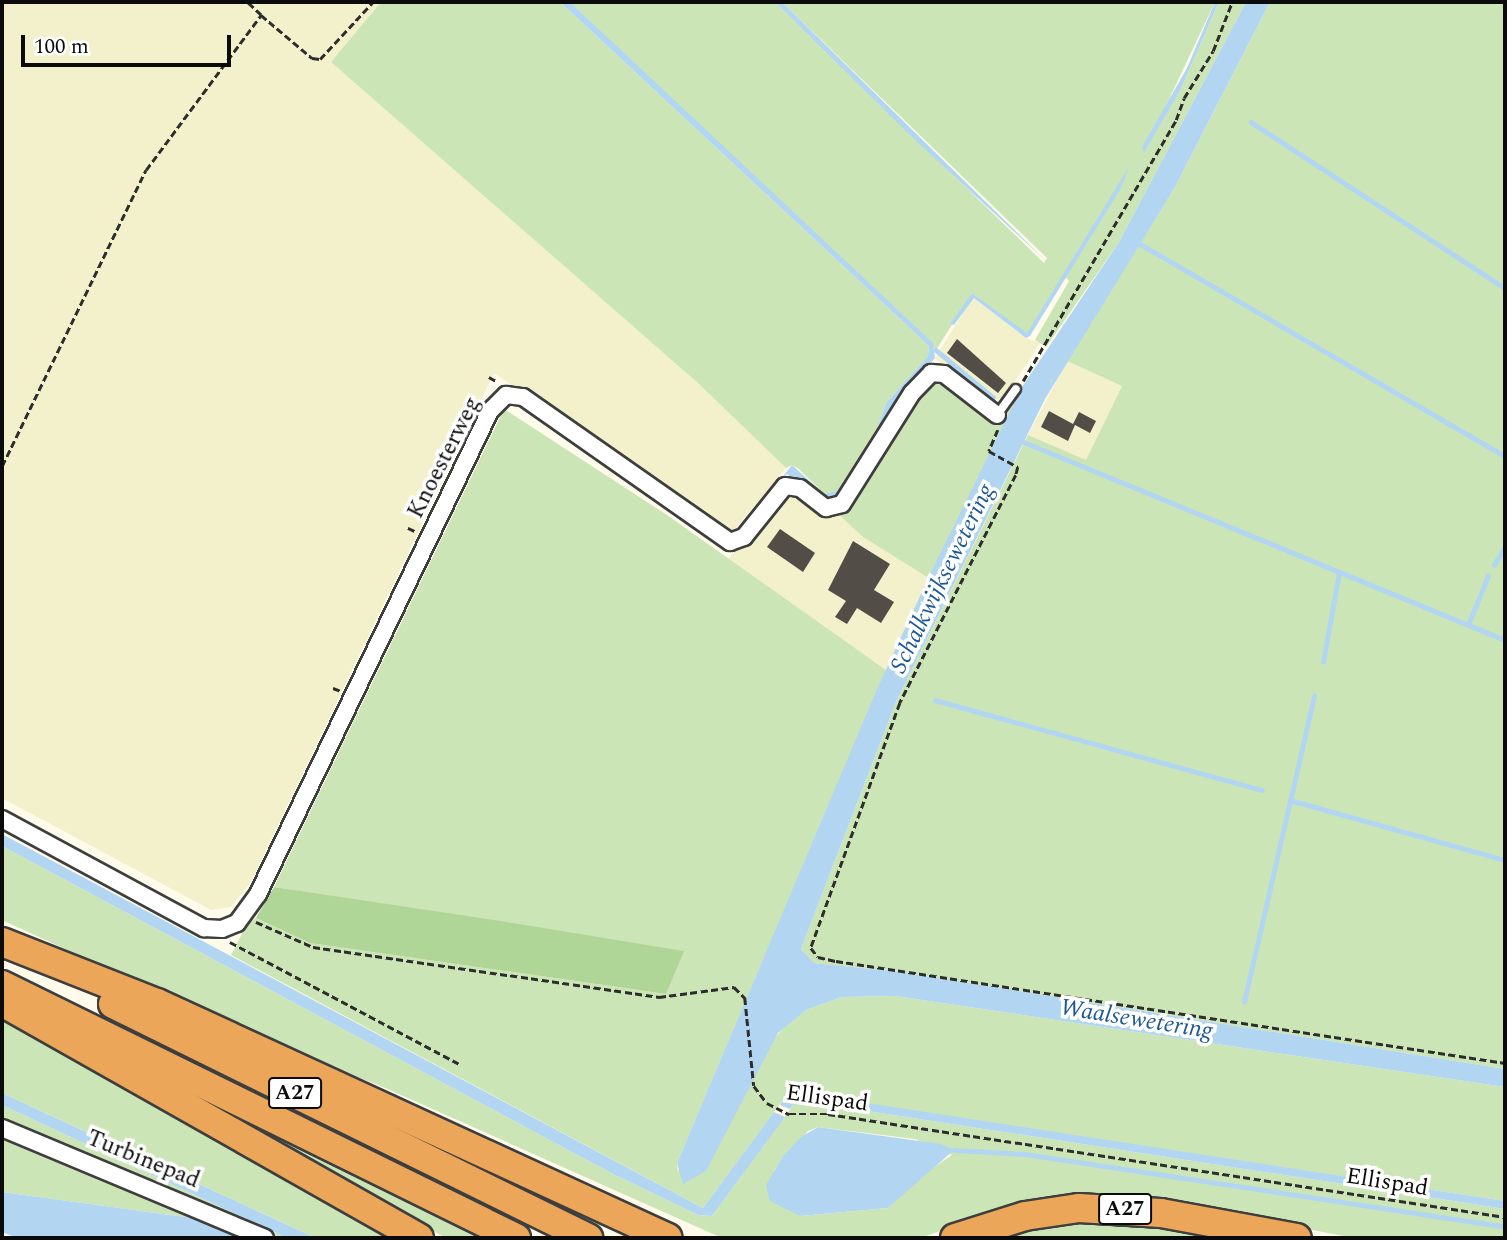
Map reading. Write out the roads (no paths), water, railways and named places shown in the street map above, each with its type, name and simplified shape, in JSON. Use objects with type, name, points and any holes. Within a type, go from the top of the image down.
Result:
[{"type":"highway","name":"A27","points":[[2,942],[157,1003],[668,1238]]},
{"type":"highway","name":"A27","points":[[2,949],[588,1238]]},
{"type":"highway","name":"A27","points":[[2,985],[516,1238]]},
{"type":"highway","points":[[2,1002],[419,1238]]},
{"type":"highway","name":"A27","points":[[955,1238],[1025,1216],[1091,1208],[1161,1213],[1297,1238]]},
{"type":"highway","name":"A27","points":[[606,1209],[689,1238]]},
{"type":"street","name":"Knoesterweg","points":[[2,819],[204,928],[227,928],[245,914],[258,894],[490,411],[501,398],[523,397],[730,542],[744,537],[785,486],[800,488],[826,508],[842,504],[912,393],[931,373],[944,374],[997,415]]},
{"type":"street","name":"Turbinepad","points":[[2,1128],[265,1238]]},
{"type":"lane","points":[[997,415],[1016,389]]},
{"type":"water","points":[[560,2],[570,2],[933,343],[935,358],[899,396],[884,431],[844,494],[829,503],[787,474],[736,535],[792,465],[824,494],[841,490],[876,432],[886,403],[928,356],[929,346]]},
{"type":"water","points":[[775,2],[782,2],[1047,262],[914,139]]},
{"type":"water","points":[[1215,2],[1219,2],[1180,91],[1144,153],[1142,147],[1187,68]]},
{"type":"water","points":[[1246,2],[1270,2],[1174,189],[1045,399],[896,702],[801,949],[814,963],[900,972],[1505,1069],[1505,1087],[895,996],[842,997],[806,1010],[778,1033],[706,1171],[683,1184],[677,1163],[877,689],[933,568],[1022,387],[1119,242]]},
{"type":"water","points":[[1130,165],[1121,188],[1030,336],[1026,338],[974,298],[954,325],[950,324],[972,293],[1027,333]]},
{"type":"water","points":[[2,834],[703,1208],[774,1112],[785,1117],[712,1216],[698,1215],[613,1174],[2,846]]},
{"type":"water","points":[[2,1093],[316,1238],[285,1237],[2,1105]]},
{"type":"water","points":[[802,1093],[1505,1201],[1505,1209],[809,1102],[794,1104],[790,1109],[780,1105],[786,1096]]},
{"type":"water","points":[[818,1127],[941,1144],[954,1150],[888,1208],[800,1216],[770,1201],[766,1185],[783,1156],[801,1137]]},
{"type":"water","points":[[2,1192],[200,1219],[239,1238],[17,1238],[2,1232]]},
{"type":"waterway","points":[[1251,122],[1505,288]]},
{"type":"waterway","points":[[1137,242],[1505,456]]},
{"type":"waterway","points":[[936,350],[993,397]]},
{"type":"waterway","points":[[1019,440],[1505,640]]},
{"type":"waterway","points":[[1494,565],[1505,547]]},
{"type":"waterway","points":[[1323,662],[1339,572]]},
{"type":"waterway","points":[[1468,625],[1488,576]]},
{"type":"waterway","points":[[1244,1002],[1314,696]]},
{"type":"waterway","points":[[935,700],[1262,790]]},
{"type":"waterway","points":[[1290,800],[1505,860]]},
{"type":"waterway","points":[[954,1150],[1025,1154],[1505,1227]]},
{"type":"water label","name":"Schalkwijksewetering","points":[[943,579]]},
{"type":"water label","name":"Waalsewetering","points":[[1136,1020]]}]
